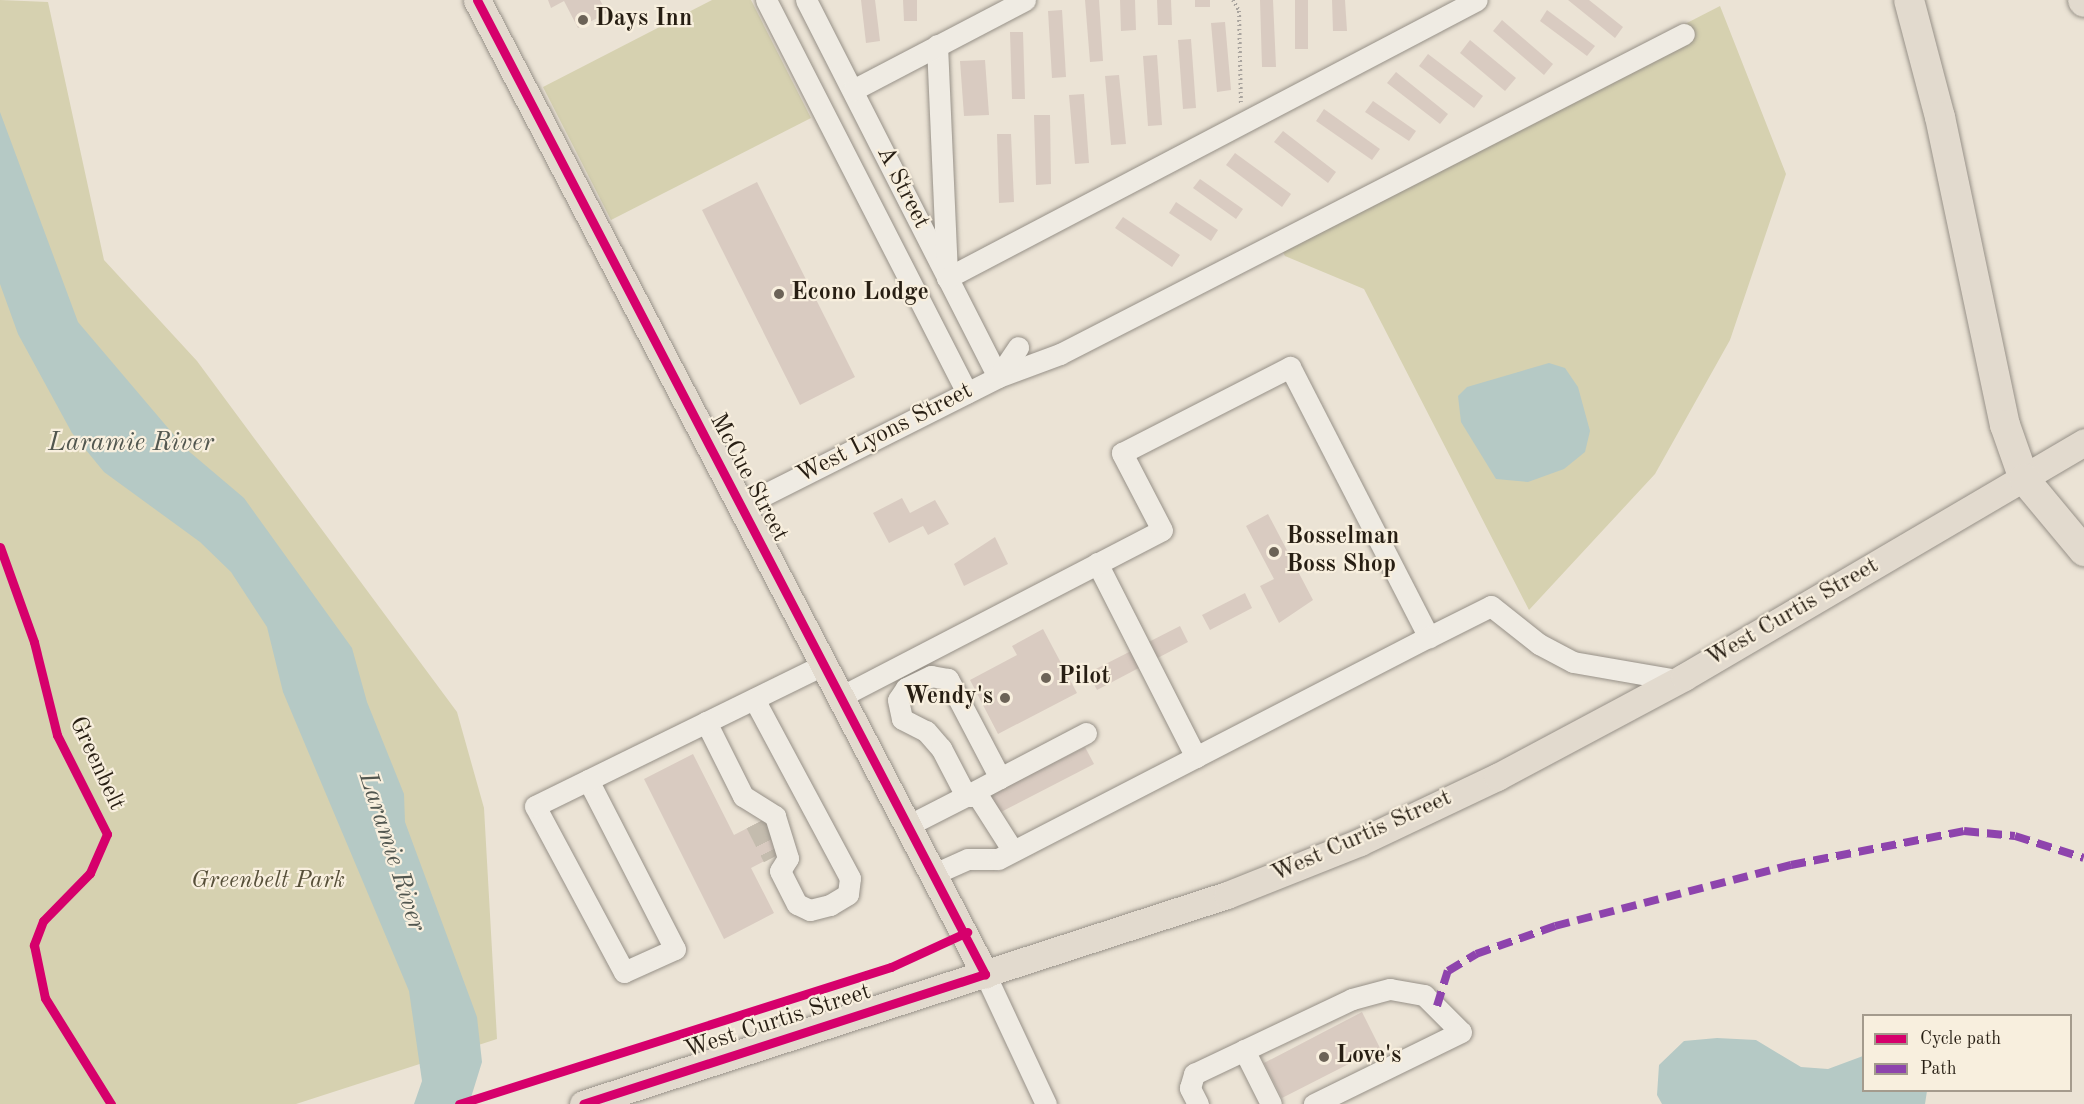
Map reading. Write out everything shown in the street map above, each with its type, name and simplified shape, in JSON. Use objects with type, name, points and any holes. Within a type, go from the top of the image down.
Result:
[{"type":"highway","points":[[1909,0],[1940,117],[1979,322],[2024,479],[2084,550]]},
{"type":"main road","name":"McCue Street","points":[[477,0],[985,974]]},
{"type":"main road","name":"West Curtis Street","points":[[583,1104],[1227,895],[1360,842],[1497,777],[1677,680],[2084,442]]},
{"type":"street","points":[[766,0],[968,392]]},
{"type":"street","name":"A Street","points":[[806,0],[998,377]]},
{"type":"street","points":[[853,90],[1025,0]]},
{"type":"street","points":[[937,45],[947,278],[1477,0]]},
{"type":"street","points":[[998,377],[1060,354],[1684,34]]},
{"type":"street","name":"West Lyons Street","points":[[740,507],[998,377],[1018,347]]},
{"type":"street","points":[[842,696],[1162,530],[1122,453],[1290,368],[1428,637]]},
{"type":"street","points":[[1097,563],[1196,757]]},
{"type":"street","points":[[934,874],[968,859],[998,859],[1491,606],[1539,645],[1574,662],[1677,680]]},
{"type":"street","points":[[588,780],[675,949],[624,972],[535,806],[706,722],[825,664]]},
{"type":"street","points":[[966,796],[941,748],[926,731],[902,719],[898,700],[906,688],[931,676],[948,679],[1000,778]]},
{"type":"street","points":[[743,796],[775,816],[788,858],[776,864],[797,904],[810,910],[848,894],[850,878],[754,699]]},
{"type":"street","points":[[706,722],[756,823]]},
{"type":"street","points":[[909,825],[1086,734]]},
{"type":"street","points":[[966,796],[978,796],[1013,851]]},
{"type":"street","name":"McCue Street","points":[[985,974],[1046,1104]]},
{"type":"street","points":[[1198,1104],[1190,1088],[1194,1074],[1325,1010],[1390,989],[1424,995],[1461,1032],[1314,1104]]},
{"type":"street","points":[[1244,1050],[1271,1104]]},
{"type":"path","points":[[1233,0],[1239,11],[1242,124]]},
{"type":"green space","name":"Greenbelt Park","points":[[0,0],[48,2],[104,260],[197,361],[457,712],[484,808],[497,1039],[296,1104],[0,1104]]},
{"type":"green space","points":[[712,0],[751,0],[811,118],[611,220],[543,87]]},
{"type":"green space","points":[[1720,6],[1786,174],[1730,340],[1655,474],[1529,610],[1364,289],[1285,256],[1274,235]]},
{"type":"water","name":"Laramie River","points":[[0,112],[78,322],[185,448],[244,498],[352,648],[367,702],[404,794],[405,822],[477,1017],[482,1062],[469,1104],[414,1104],[422,1081],[409,991],[283,692],[267,627],[231,572],[200,542],[104,472],[72,433],[18,334],[0,284]]},
{"type":"water","points":[[1549,363],[1565,368],[1578,387],[1590,431],[1585,452],[1564,469],[1528,482],[1496,479],[1461,422],[1458,396],[1467,387]]},
{"type":"water","points":[[1717,1038],[1756,1040],[1801,1067],[1828,1069],[1862,1056],[1862,1092],[1927,1092],[1925,1104],[1662,1104],[1657,1095],[1659,1065],[1684,1041]]},
{"type":"building","name":"Days Inn","points":[[548,0],[600,0],[607,13],[578,28],[564,1],[551,8]]},
{"type":"building","points":[[861,0],[875,0],[880,41],[866,43]]},
{"type":"building","points":[[903,0],[917,0],[917,21],[904,21]]},
{"type":"building","points":[[1085,0],[1099,0],[1103,61],[1090,62]]},
{"type":"building","points":[[1120,0],[1135,0],[1136,30],[1121,31]]},
{"type":"building","points":[[1157,0],[1171,0],[1172,25],[1158,25]]},
{"type":"building","points":[[1195,0],[1210,0],[1210,7],[1195,7]]},
{"type":"building","points":[[1260,0],[1273,0],[1276,67],[1262,67]]},
{"type":"building","points":[[1295,0],[1308,0],[1308,49],[1295,49]]},
{"type":"building","points":[[1332,0],[1345,0],[1347,31],[1333,31]]},
{"type":"building","points":[[1568,0],[1589,0],[1623,27],[1615,38]]},
{"type":"building","points":[[1062,10],[1066,77],[1052,78],[1048,11]]},
{"type":"building","points":[[1547,10],[1595,46],[1587,56],[1540,21]]},
{"type":"building","points":[[1502,20],[1553,64],[1544,75],[1493,31]]},
{"type":"building","points":[[1225,22],[1231,90],[1217,92],[1211,23]]},
{"type":"building","points":[[1010,32],[1023,32],[1025,99],[1012,99]]},
{"type":"building","points":[[1191,39],[1196,108],[1183,109],[1178,40]]},
{"type":"building","points":[[1470,40],[1516,78],[1505,91],[1460,53]]},
{"type":"building","points":[[1428,54],[1483,96],[1474,108],[1419,66]]},
{"type":"building","points":[[1157,55],[1162,125],[1148,126],[1143,56]]},
{"type":"building","points":[[985,60],[989,115],[964,116],[960,61]]},
{"type":"building","points":[[1396,72],[1448,114],[1440,124],[1387,83]]},
{"type":"building","points":[[1119,75],[1126,144],[1111,145],[1105,76]]},
{"type":"building","points":[[1084,94],[1089,163],[1075,164],[1069,95]]},
{"type":"building","points":[[1373,101],[1416,131],[1409,141],[1365,112]]},
{"type":"building","points":[[1324,109],[1380,149],[1372,160],[1316,121]]},
{"type":"building","points":[[1034,115],[1050,115],[1051,184],[1036,185]]},
{"type":"building","points":[[1283,131],[1336,172],[1328,183],[1274,142]]},
{"type":"building","points":[[997,134],[1011,134],[1014,202],[999,203]]},
{"type":"building","points":[[1235,153],[1291,194],[1282,207],[1226,165]]},
{"type":"building","points":[[1200,179],[1243,209],[1236,219],[1193,188]]},
{"type":"building","name":"Econo Lodge","points":[[757,182],[855,377],[800,405],[702,210]]},
{"type":"building","points":[[1176,202],[1218,230],[1211,241],[1169,213]]},
{"type":"building","points":[[1123,217],[1180,255],[1172,267],[1115,228]]},
{"type":"building","points":[[902,498],[910,513],[935,500],[949,524],[928,535],[923,526],[889,543],[873,513]]},
{"type":"building","name":"Bosselman Boss Shop","points":[[1268,514],[1313,600],[1279,623],[1260,586],[1274,579],[1246,526]]},
{"type":"building","points":[[995,537],[1008,564],[964,586],[954,564]]},
{"type":"building","points":[[1245,593],[1252,608],[1210,630],[1202,615]]},
{"type":"building","points":[[1180,626],[1188,642],[1097,690],[1088,673]]},
{"type":"building","points":[[1043,629],[1077,693],[998,734],[970,680],[1017,655],[1012,646]]},
{"type":"building","points":[[1085,747],[1094,764],[999,813],[990,795]]},
{"type":"building","points":[[693,754],[734,835],[765,819],[782,852],[751,868],[774,913],[724,939],[644,779]]},
{"type":"building","points":[[1362,1012],[1380,1048],[1282,1098],[1264,1063]]},
{"type":"tunnel","points":[[756,823],[773,857]]},
{"type":"marked path","points":[[1437,1006],[1448,971],[1476,954],[1555,926],[1791,865],[1964,831],[2015,836],[2084,858]]},
{"type":"cycle path","points":[[477,0],[985,974],[583,1104]]},
{"type":"cycle path","name":"Greenbelt","points":[[0,547],[34,642],[57,735],[107,834],[90,873],[43,921],[34,945],[45,998],[111,1104]]},
{"type":"cycle path","points":[[459,1104],[891,967],[967,932]]},
{"type":"place","name":"Days Inn","points":[[583,20]]},
{"type":"place","name":"Econo Lodge","points":[[779,294]]},
{"type":"place","name":"Bosselman Boss Shop","points":[[1274,552]]},
{"type":"place","name":"Pilot","points":[[1046,678]]},
{"type":"place","name":"Wendy's","points":[[1005,698]]},
{"type":"place","name":"Love's","points":[[1324,1057]]}]
